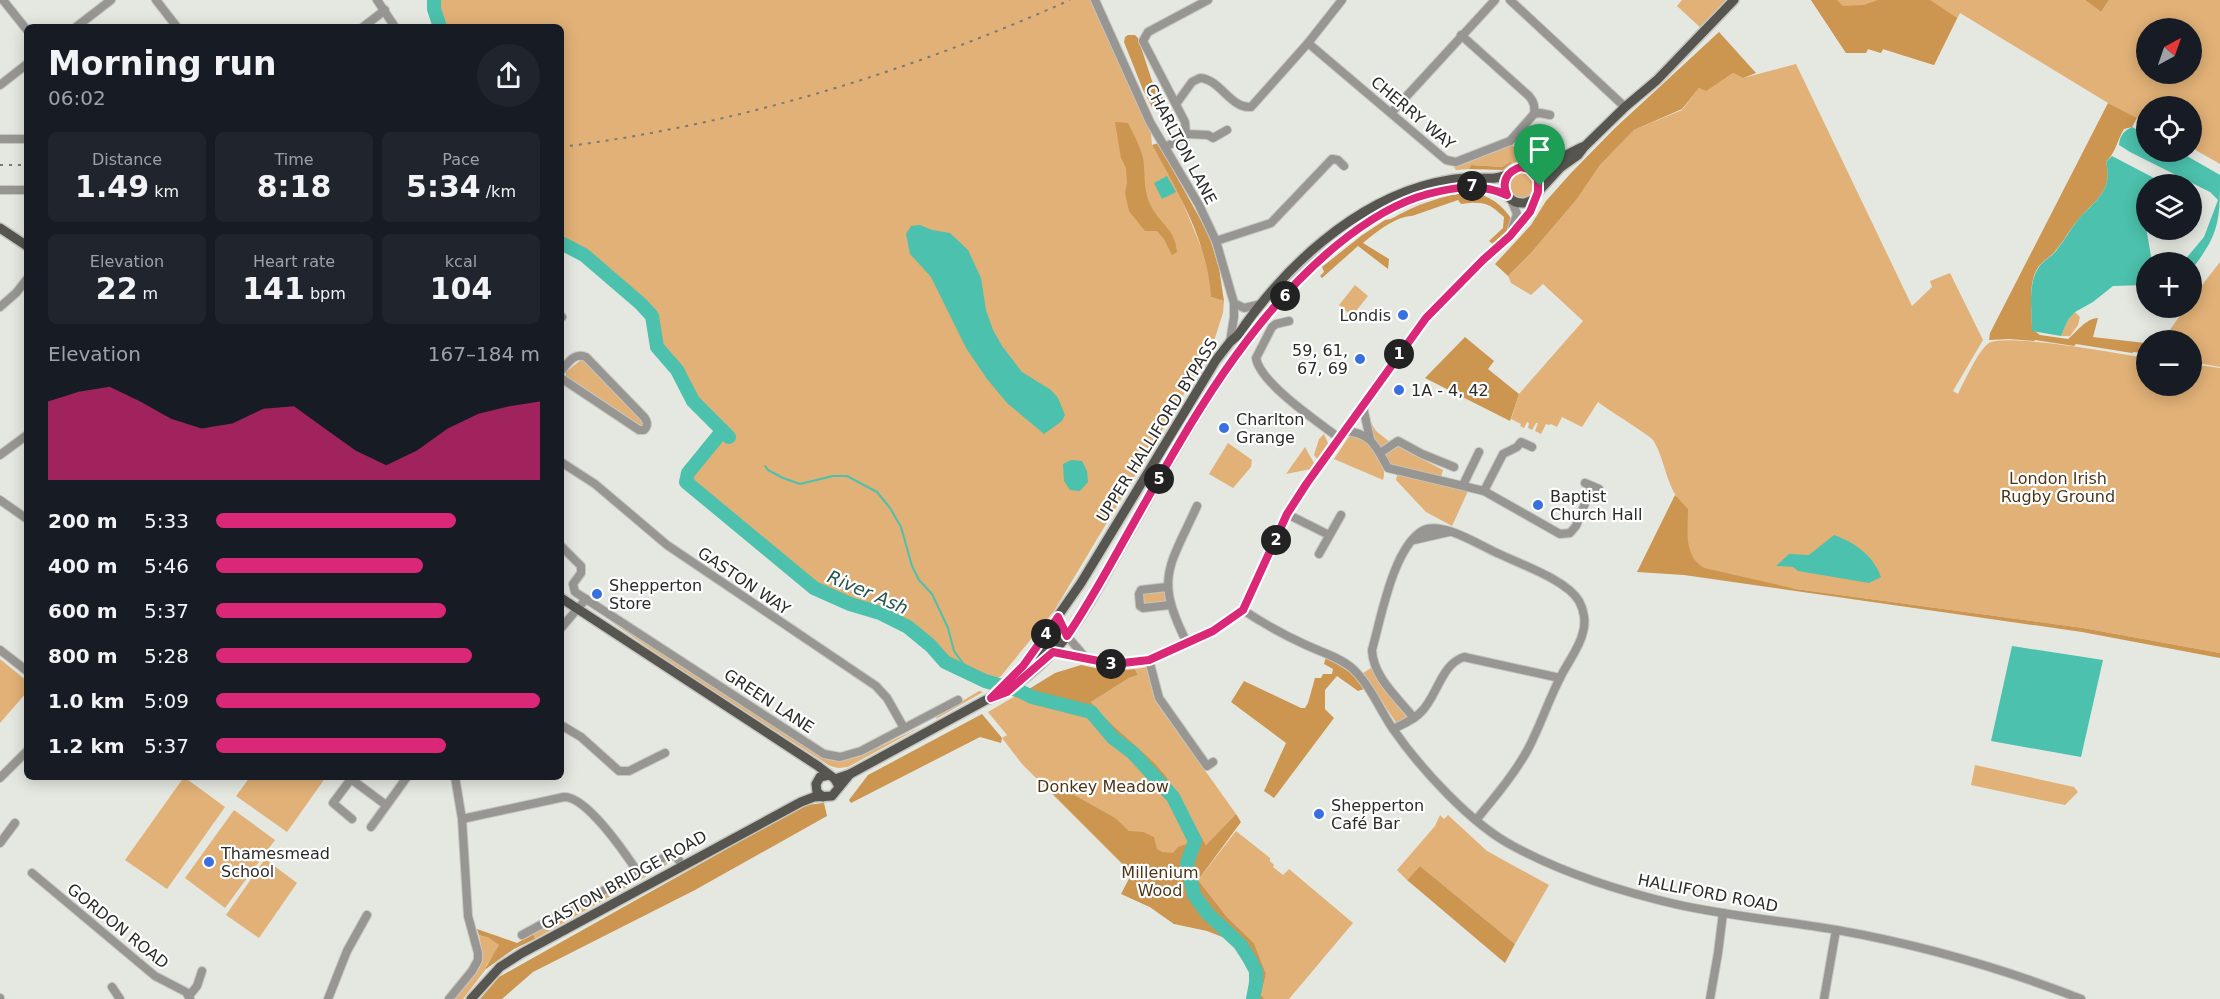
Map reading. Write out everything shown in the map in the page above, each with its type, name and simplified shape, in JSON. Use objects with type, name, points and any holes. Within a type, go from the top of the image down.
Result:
[{"type":"main road","points":[[1584,147],[1529,169],[1515,169],[1507,176],[1504,183],[1509,197],[1520,203],[1526,202],[1537,194],[1561,167],[1578,155],[1625,107],[1657,80],[1734,0]]},
{"type":"main road","points":[[1529,169],[1538,179],[1537,194]]},
{"type":"main road","name":"UPPER HALLIFORD BYPASS","points":[[1023,666],[1058,617],[1230,342],[1298,265],[1341,227],[1374,206],[1408,191],[1461,178],[1507,176]]},
{"type":"main road","name":"UPPER HALLIFORD BYPASS","points":[[1007,687],[1053,652],[1067,636],[1084,611],[1206,401],[1262,323],[1306,272],[1365,224],[1394,207],[1424,195],[1462,187],[1483,187],[1509,197]]},
{"type":"main road","points":[[0,228],[24,244]]},
{"type":"main road","name":"GREEN LANE","points":[[564,600],[832,777]]},
{"type":"main road","points":[[850,774],[832,796],[823,797],[817,792],[816,783],[820,777],[850,774],[991,698],[1007,687],[1023,666],[1033,662],[1045,650],[1053,652]]},
{"type":"main road","name":"GREEN LANE","points":[[809,761],[814,770],[816,783]]},
{"type":"main road","points":[[832,777],[837,789]]},
{"type":"main road","name":"GASTON BRIDGE ROAD","points":[[801,802],[816,783]]},
{"type":"main road","name":"GASTON BRIDGE ROAD","points":[[471,999],[492,975],[511,960],[801,802],[823,797]]},
{"type":"street","points":[[3,0],[24,26]]},
{"type":"street","points":[[80,24],[111,0]]},
{"type":"street","points":[[156,0],[175,24]]},
{"type":"street","points":[[377,0],[393,24]]},
{"type":"street","points":[[1186,134],[1185,122],[1143,41],[1149,32],[1208,0]]},
{"type":"street","points":[[1176,104],[1192,82],[1200,78],[1209,80],[1239,104],[1251,107],[1308,43],[1342,0]]},
{"type":"street","points":[[1392,112],[1461,35],[1496,0]]},
{"type":"street","points":[[1510,0],[1625,107]]},
{"type":"street","name":"CHARLTON LANE","points":[[1096,2],[1150,122],[1199,205],[1216,241],[1234,303],[1230,342]]},
{"type":"street","points":[[367,24],[385,10]]},
{"type":"street","points":[[1461,35],[1528,96],[1534,105],[1534,114],[1550,115]]},
{"type":"street","name":"CHERRY WAY","points":[[1308,43],[1446,159],[1456,162],[1510,141],[1534,114]]},
{"type":"street","points":[[0,85],[24,66]]},
{"type":"street","points":[[1165,147],[1179,141],[1186,134],[1208,135],[1213,138],[1227,130]]},
{"type":"street","points":[[0,139],[24,139]]},
{"type":"street","points":[[1216,241],[1266,226],[1332,159],[1338,160],[1344,166]]},
{"type":"street","points":[[0,190],[24,190]]},
{"type":"street","points":[[1053,652],[1114,664],[1149,660],[1213,631],[1243,610],[1287,514],[1396,357],[1437,305],[1510,236],[1530,212],[1537,194]]},
{"type":"street","points":[[1509,197],[1517,214],[1510,236]]},
{"type":"street","points":[[0,307],[24,282]]},
{"type":"street","points":[[1234,303],[1244,308],[1263,304]]},
{"type":"street","points":[[1234,317],[1253,329],[1262,323]]},
{"type":"street","points":[[1289,321],[1272,327],[1256,358],[1257,364],[1269,381],[1284,395],[1342,435],[1358,433],[1370,439]]},
{"type":"street","points":[[564,368],[574,357],[582,355],[586,357],[644,417],[647,427],[639,430],[564,380]]},
{"type":"street","points":[[1363,407],[1370,439],[1388,468],[1484,491],[1560,534],[1570,532],[1576,526],[1592,486]]},
{"type":"street","points":[[0,455],[24,437]]},
{"type":"street","points":[[1380,453],[1398,441],[1422,454],[1455,467]]},
{"type":"street","points":[[1484,491],[1503,454],[1517,447],[1521,442],[1532,447]]},
{"type":"street","points":[[1463,485],[1479,452]]},
{"type":"street","name":"GASTON WAY","points":[[564,464],[595,484],[667,544],[876,687],[887,698],[904,728]]},
{"type":"street","points":[[0,500],[24,517]]},
{"type":"street","points":[[1186,643],[1170,605],[1167,587],[1171,562],[1197,506]]},
{"type":"street","points":[[1287,514],[1329,535]]},
{"type":"street","points":[[1319,554],[1341,515]]},
{"type":"street","points":[[1414,718],[1378,674],[1372,661],[1372,651],[1399,559],[1410,541],[1428,528],[1438,527],[1562,584],[1576,597],[1583,612],[1583,633],[1527,750],[1476,820]]},
{"type":"street","points":[[564,549],[581,566],[581,573],[572,588],[586,599],[564,624]]},
{"type":"street","points":[[1167,587],[1141,590],[1140,606],[1143,608],[1170,605]]},
{"type":"street","name":"GREEN LANE","points":[[586,599],[824,754],[835,757],[856,754],[958,700]]},
{"type":"street","name":"HALLIFORD ROAD","points":[[1243,610],[1280,633],[1353,669],[1363,680],[1393,729],[1415,759],[1476,820],[1511,845],[1592,880],[1675,904],[1836,930],[1918,946],[1998,969],[2081,999]]},
{"type":"street","points":[[1058,617],[1067,636],[1086,658]]},
{"type":"street","points":[[0,650],[24,669]]},
{"type":"street","points":[[1393,729],[1414,718],[1425,708],[1447,671],[1464,657],[1560,678]]},
{"type":"street","points":[[1149,660],[1159,698],[1207,766],[1213,762]]},
{"type":"street","points":[[926,717],[933,729]]},
{"type":"street","points":[[564,727],[581,737],[619,771],[629,771],[665,753]]},
{"type":"street","points":[[0,778],[24,754]]},
{"type":"street","points":[[348,780],[332,800],[352,819]]},
{"type":"street","points":[[353,780],[386,805]]},
{"type":"street","points":[[371,827],[405,780]]},
{"type":"street","points":[[449,999],[478,960],[468,916],[462,819],[456,780]]},
{"type":"street","points":[[462,819],[564,797],[575,798],[621,847],[637,871]]},
{"type":"street","points":[[0,843],[15,823]]},
{"type":"street","points":[[522,935],[669,855],[676,856],[682,865]]},
{"type":"street","name":"GORDON ROAD","points":[[32,873],[155,976],[190,997],[202,971]]},
{"type":"street","points":[[1710,999],[1723,913]]},
{"type":"street","points":[[328,999],[347,951],[368,915]]},
{"type":"street","points":[[1824,999],[1836,930]]},
{"type":"street","points":[[112,987],[120,999]]},
{"type":"green space","points":[[434,0],[1095,0],[1150,122],[1152,145],[1178,191],[1204,254],[1210,276],[1211,297],[1224,301],[1223,313],[1212,347],[1054,611],[1001,676],[991,682],[985,681],[945,662],[931,646],[908,627],[880,613],[850,604],[814,588],[689,486],[686,479],[724,432],[693,401],[677,370],[657,347],[655,340],[658,333],[655,315],[633,294],[626,292],[584,255],[564,245],[564,24],[439,24],[434,9]]},
{"type":"green space","points":[[1682,0],[1729,0],[1702,29],[1677,6]]},
{"type":"green space","points":[[1811,0],[2085,0],[2101,12],[2109,0],[2220,0],[2220,164],[2202,154],[2202,96],[2136,96],[2136,118],[1960,13],[1934,65],[1883,49],[1881,53],[1868,49],[1866,53],[1846,53]]},
{"type":"green space","points":[[1811,0],[1837,0],[1843,6],[1864,5],[1878,0],[1930,0],[1957,18],[1934,65],[1883,49],[1881,53],[1868,49],[1866,53],[1846,53]]},
{"type":"green space","points":[[2085,0],[2109,0],[2101,12]]},
{"type":"green space","points":[[1719,32],[1756,73],[1743,78],[1733,73],[1706,91],[1699,88],[1682,109],[1634,130],[1600,165],[1577,199],[1508,276],[1495,264],[1531,225],[1546,201],[1615,128]]},
{"type":"green space","points":[[1128,35],[1135,35],[1138,38],[1154,87],[1163,98],[1159,108],[1152,107],[1143,90],[1124,42]]},
{"type":"green space","name":"London Irish Rugby Ground","points":[[1796,64],[1912,306],[1932,287],[1930,281],[1950,273],[1983,340],[1953,391],[1958,394],[1985,346],[2000,341],[2040,342],[2136,356],[2136,396],[2202,396],[2202,365],[2220,368],[2220,653],[2083,628],[1796,589],[1675,567],[1680,501],[1675,495],[1653,440],[1598,402],[1582,427],[1562,417],[1557,427],[1546,424],[1541,434],[1535,431],[1538,423],[1532,430],[1528,428],[1529,423],[1527,422],[1524,428],[1511,419],[1519,394],[1583,321],[1543,284],[1531,295],[1511,283],[1508,276],[1577,199],[1600,165],[1634,130],[1682,110],[1699,88],[1706,90],[1733,73],[1743,78]]},
{"type":"green space","points":[[2108,103],[2136,117],[2132,127],[2124,129],[2106,162],[2107,181],[2101,195],[2075,224],[2062,243],[2039,266],[2033,280],[2031,296],[2032,329],[2040,335],[2068,339],[2085,323],[2098,318],[2093,337],[2136,342],[2136,352],[2035,340],[1989,340],[1990,333]]},
{"type":"green space","points":[[1115,122],[1128,123],[1139,145],[1149,201],[1176,244],[1177,252],[1172,255],[1157,231],[1145,231],[1129,211],[1125,193],[1126,168],[1121,158]]},
{"type":"green space","points":[[1158,143],[1209,235],[1219,268],[1224,301],[1211,297],[1209,277],[1198,237],[1152,145]]},
{"type":"green space","points":[[1512,145],[1527,159],[1510,162],[1502,167],[1471,165],[1469,169],[1456,170],[1453,165],[1462,165]]},
{"type":"green space","points":[[1510,162],[1513,163],[1503,170],[1469,169],[1471,165],[1502,167]]},
{"type":"green space","points":[[1522,172],[1532,176],[1536,186],[1532,196],[1522,200],[1512,196],[1508,186],[1512,176]]},
{"type":"green space","points":[[1471,192],[1495,202],[1512,220],[1508,232],[1494,245],[1489,241],[1503,228],[1504,217],[1485,204],[1461,204],[1458,200],[1399,219],[1363,243],[1389,259],[1388,269],[1358,246],[1322,278],[1320,276],[1324,272],[1322,267],[1385,220],[1430,201]]},
{"type":"green space","points":[[2220,262],[2220,367],[2202,364],[2202,330],[2170,330],[2178,318],[2202,318],[2202,285]]},
{"type":"green space","points":[[1355,285],[1368,296],[1352,316],[1339,305]]},
{"type":"green space","points":[[2075,312],[2080,317],[2078,325],[2070,336],[2061,336],[2068,320]]},
{"type":"green space","points":[[1465,337],[1494,361],[1488,369],[1519,394],[1510,421],[1425,378]]},
{"type":"green space","points":[[585,359],[644,420],[644,426],[640,427],[566,377],[566,372]]},
{"type":"green space","points":[[1370,421],[1376,431],[1391,443],[1379,448],[1374,442],[1367,422]]},
{"type":"green space","points":[[1324,434],[1328,443],[1318,460],[1314,455],[1319,439]]},
{"type":"green space","points":[[1350,435],[1364,440],[1376,451],[1383,466],[1383,480],[1334,459]]},
{"type":"green space","points":[[1228,443],[1252,460],[1251,467],[1233,488],[1209,474]]},
{"type":"green space","points":[[1393,446],[1443,470],[1441,477],[1410,472],[1395,466],[1385,457]]},
{"type":"green space","points":[[1305,447],[1315,465],[1311,469],[1286,474]]},
{"type":"green space","points":[[1397,475],[1456,486],[1468,491],[1452,526],[1426,512],[1396,480]]},
{"type":"green space","points":[[1675,495],[1688,509],[1688,542],[1697,563],[1704,568],[1796,589],[2083,628],[2220,653],[2220,658],[2082,632],[1684,575],[1637,572]]},
{"type":"green space","points":[[1167,587],[1170,605],[1143,608],[1141,590]]},
{"type":"green space","points":[[599,611],[824,758],[836,761],[858,757],[923,726],[848,767],[830,766],[684,672]]},
{"type":"green space","points":[[1326,657],[1356,676],[1364,689],[1358,691],[1337,676],[1325,690],[1325,709],[1334,718],[1274,798],[1264,791],[1286,743],[1231,702],[1244,681],[1305,708],[1315,678],[1321,678],[1323,674],[1332,674],[1333,669],[1324,664]]},
{"type":"green space","points":[[0,659],[24,679],[24,695],[0,723]]},
{"type":"green space","name":"Millenium Wood","points":[[1081,665],[1110,671],[1135,669],[1138,675],[1129,678],[1091,702],[1165,775],[1206,845],[1236,814],[1241,822],[1198,880],[1227,917],[1254,943],[1266,974],[1261,995],[1265,999],[1253,999],[1256,971],[1240,944],[1207,931],[1174,924],[1150,907],[1121,894],[1132,873],[1044,785],[1058,786],[1115,818],[1129,831],[1143,832],[1154,837],[1157,849],[1162,852],[1173,853],[1178,847],[1192,842],[1185,864],[1191,894],[1197,894],[1190,862],[1198,842],[1179,810],[1175,796],[1136,753],[1113,736],[1101,719],[1090,709],[1051,699],[1029,689],[1055,673]]},
{"type":"green space","points":[[1147,667],[1157,703],[1236,814],[1206,845],[1165,775],[1091,702],[1129,678],[1138,675],[1135,669]]},
{"type":"green space","points":[[1371,668],[1409,718],[1397,724],[1363,673]]},
{"type":"green space","points":[[979,691],[983,692],[936,719],[937,716]]},
{"type":"green space","name":"Donkey Meadow","points":[[1019,694],[1089,717],[1099,724],[1109,739],[1133,757],[1169,799],[1192,842],[1185,864],[1191,895],[1174,924],[1150,907],[1130,898],[1132,874],[1022,764],[1002,738],[1007,735],[988,712]]},
{"type":"green space","points":[[982,714],[1002,738],[1001,743],[980,737],[851,803],[849,800],[868,775]]},
{"type":"green space","points":[[1975,765],[2074,787],[2078,792],[2065,805],[1971,785]]},
{"type":"green space","points":[[182,780],[188,780],[225,807],[167,889],[125,860]]},
{"type":"green space","points":[[248,780],[324,780],[287,832],[236,796]]},
{"type":"green space","points":[[824,803],[827,816],[695,890],[533,972],[502,999],[480,999],[499,977],[805,805]]},
{"type":"green space","points":[[234,810],[275,840],[225,908],[185,878]]},
{"type":"green space","points":[[1440,815],[1444,819],[1448,815],[1487,851],[1549,885],[1515,944],[1420,866],[1407,880],[1397,870],[1435,826]]},
{"type":"green space","points":[[1236,831],[1270,858],[1273,867],[1283,875],[1289,869],[1353,923],[1289,999],[1265,999],[1261,995],[1266,974],[1254,943],[1227,917],[1198,880]]},
{"type":"green space","points":[[265,859],[297,883],[259,938],[226,915]]},
{"type":"green space","points":[[670,860],[673,861],[535,939],[533,934]]},
{"type":"green space","points":[[1420,866],[1515,944],[1505,963],[1407,880]]},
{"type":"green space","points":[[477,929],[517,943],[533,934],[535,939],[514,949],[486,969],[499,945],[479,935]]},
{"type":"green space","points":[[479,935],[500,945],[486,969],[463,999],[455,999],[480,966],[482,959]]},
{"type":"shaded area","points":[[2132,127],[2136,129],[2136,155],[2119,145],[2120,139]]},
{"type":"shaded area","points":[[2112,156],[2146,174],[2136,174],[2136,240],[2148,240],[2150,252],[2136,252],[2136,285],[2113,286],[2093,302],[2075,312],[2068,320],[2061,336],[2032,331],[2031,298],[2035,274],[2105,189],[2108,172],[2106,162]]},
{"type":"shaded area","points":[[2150,162],[2197,162],[2220,175],[2219,215],[2213,235],[2202,254],[2202,252],[2191,252],[2204,237],[2218,200],[2202,188],[2202,174],[2174,174]]},
{"type":"shaded area","points":[[1167,176],[1176,192],[1162,199],[1154,183]]},
{"type":"shaded area","points":[[920,225],[950,233],[968,250],[981,278],[986,310],[993,330],[1002,346],[1022,372],[1051,390],[1058,398],[1065,415],[1062,421],[1044,434],[1007,403],[987,379],[966,348],[931,277],[910,254],[906,234],[911,226]]},
{"type":"shaded area","points":[[1071,460],[1082,461],[1087,471],[1088,482],[1080,491],[1070,490],[1064,481],[1063,464]]},
{"type":"shaded area","points":[[1834,535],[1849,542],[1868,556],[1881,577],[1869,583],[1798,571],[1793,567],[1776,566],[1789,554],[1809,555]]},
{"type":"shaded area","points":[[2012,646],[2103,660],[2081,757],[1991,741]]},
{"type":"waterway","name":"River Ash","points":[[434,0],[434,9],[439,24]]},
{"type":"waterway","name":"River Ash","points":[[564,245],[584,255],[652,316],[657,347],[677,370],[693,401],[729,437]]},
{"type":"waterway","name":"River Ash","points":[[724,432],[688,473],[686,482],[814,588],[850,604],[880,613],[908,627],[931,646],[945,662],[985,681],[1020,691],[1032,697],[1091,712],[1113,738],[1133,753],[1173,797],[1195,841],[1187,863],[1194,895],[1208,914],[1240,944],[1249,958],[1256,971],[1253,999]]},
{"type":"waterway","points":[[765,466],[783,478],[800,484],[833,476],[847,476],[877,492],[901,527],[912,566],[919,580],[932,594],[948,628],[954,651],[965,666],[985,681]]},
{"type":"railway","points":[[564,147],[692,125],[821,92],[947,50],[1070,0]]},
{"type":"railway","points":[[0,165],[24,165]]},
{"type":"place","name":"Londis","points":[[1403,315]]},
{"type":"place","name":"59, 61, 67, 69","points":[[1360,359]]},
{"type":"place","name":"1A - 4, 42","points":[[1399,390]]},
{"type":"place","name":"Charlton Grange","points":[[1224,428]]},
{"type":"place","name":"Baptist Church Hall","points":[[1538,505]]},
{"type":"place","name":"Shepperton Store","points":[[597,594]]},
{"type":"place","name":"Shepperton Café Bar","points":[[1319,814]]},
{"type":"place","name":"Thamesmead School","points":[[209,862]]},
{"type":"route","points":[[1521,167],[1534,173],[1540,186],[1530,212],[1510,236],[1437,305],[1415,332],[1307,483],[1287,514],[1243,610],[1213,631],[1149,660],[1114,664],[1053,652],[1007,692],[991,698],[1023,666],[1058,617],[1067,636],[1227,369],[1267,315],[1306,272],[1349,235],[1378,216],[1412,199],[1450,189],[1473,186],[1507,195],[1504,183],[1506,178],[1511,171],[1521,167]]}]
